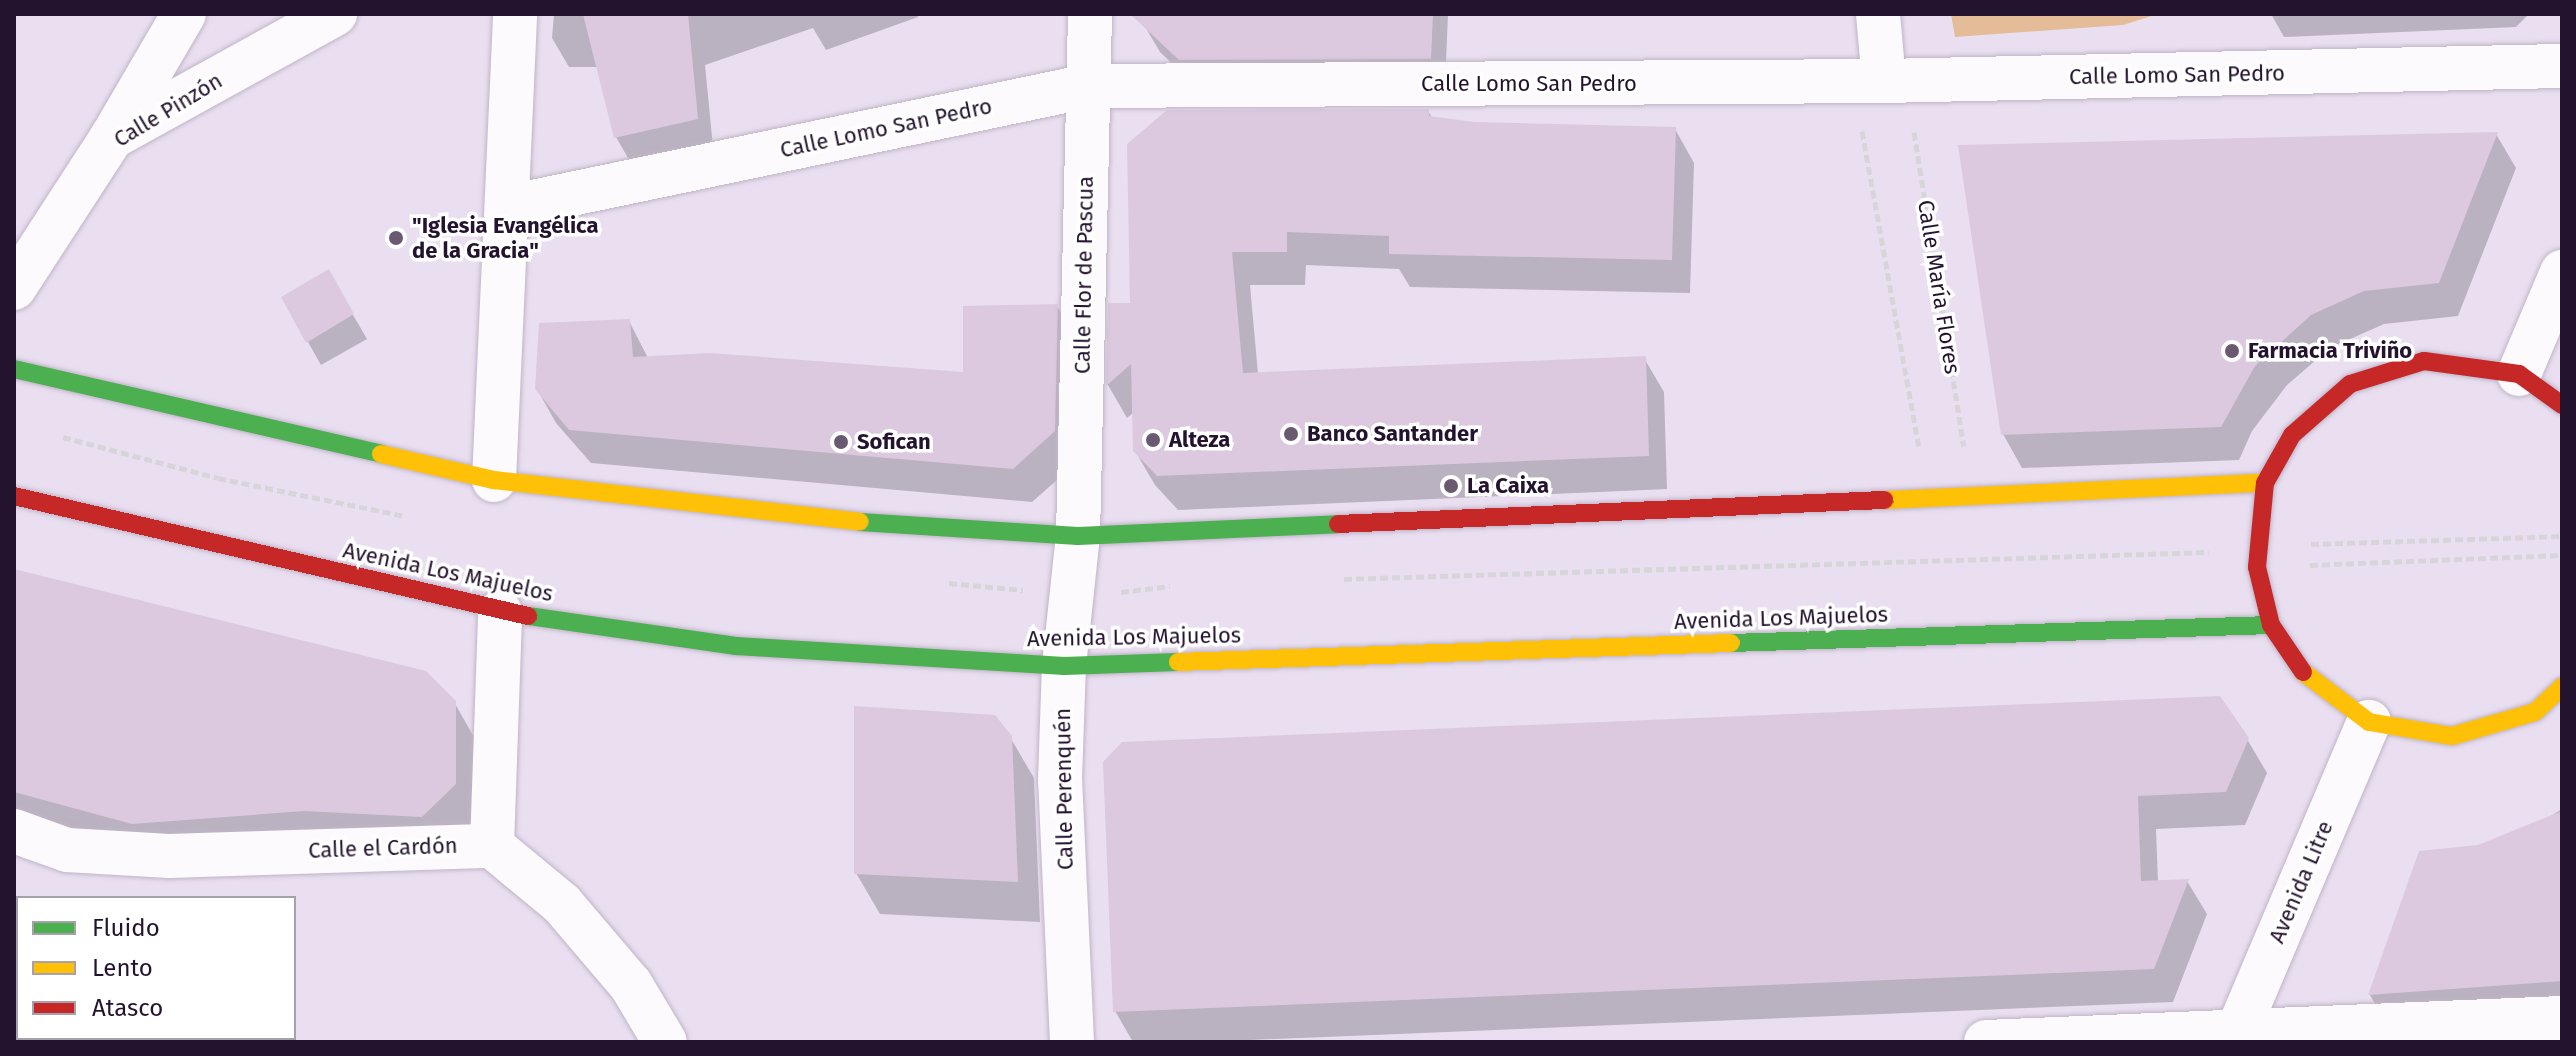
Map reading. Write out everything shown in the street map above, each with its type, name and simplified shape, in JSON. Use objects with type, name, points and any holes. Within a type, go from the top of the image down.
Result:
[{"type":"street","points":[[112,137],[184,14]]},
{"type":"street","name":"Calle Pinzón","points":[[14,288],[112,137],[335,14]]},
{"type":"street","points":[[494,480],[509,207],[515,14]]},
{"type":"street","name":"Calle Flor de Pascua","points":[[1078,536],[1090,14]]},
{"type":"street","points":[[1878,14],[1884,81]]},
{"type":"street","name":"Calle Lomo San Pedro","points":[[509,207],[1088,86],[1884,81],[2562,66]]},
{"type":"street","points":[[2519,374],[2562,272]]},
{"type":"street","points":[[2562,405],[2519,374],[2424,361],[2350,384],[2292,435],[2265,483],[2257,567],[2271,625],[2310,682],[2369,722],[2452,736],[2535,712],[2562,687]]},
{"type":"street","points":[[14,369],[494,480],[804,518],[1078,536],[2265,483]]},
{"type":"street","name":"Avenida Los Majuelos","points":[[14,496],[500,612],[736,646],[1064,666],[2271,625]]},
{"type":"street","name":"Calle Perenquén","points":[[1072,1042],[1060,779],[1064,666],[1078,536]]},
{"type":"street","points":[[500,612],[492,846],[562,904],[631,985],[665,1042]]},
{"type":"street","name":"Avenida Litre","points":[[2235,1037],[2369,722]]},
{"type":"street","name":"Calle el Cardón","points":[[14,831],[67,850],[169,856],[492,846]]},
{"type":"street","points":[[1986,1042],[2235,1037],[2562,1018]]},
{"type":"path","points":[[1860,119],[1920,456]]},
{"type":"path","name":"Calle María Flores","points":[[1912,119],[1965,455]]},
{"type":"shaded area","points":[[1951,14],[2158,14],[2123,25],[1955,37]]},
{"type":"building","points":[[583,14],[688,14],[698,119],[614,138]]},
{"type":"building","points":[[1130,14],[1433,14],[1431,59],[1179,60]]},
{"type":"building","points":[[1429,109],[1429,116],[1474,122],[1676,127],[1672,260],[1389,254],[1389,236],[1287,232],[1287,252],[1232,252],[1243,373],[1646,356],[1649,456],[1157,476],[1133,451],[1131,364],[1106,386],[1108,303],[1130,303],[1127,144],[1167,110]]},
{"type":"building","points":[[2498,132],[2439,283],[2364,291],[2311,315],[2255,366],[2221,427],[2001,435],[1958,145]]},
{"type":"building","points":[[329,269],[354,314],[306,343],[281,297]]},
{"type":"building","points":[[1058,304],[1055,431],[1013,469],[569,430],[535,389],[539,323],[630,319],[633,357],[709,353],[963,372],[963,306]]},
{"type":"building","points":[[14,569],[426,671],[456,701],[456,784],[422,817],[304,811],[132,824],[14,792]]},
{"type":"building","points":[[2220,696],[2249,738],[2226,792],[2138,796],[2141,881],[2189,879],[2154,969],[1113,1012],[1103,762],[1122,742]]},
{"type":"building","points":[[854,706],[995,715],[1012,736],[1018,882],[854,874]]},
{"type":"building","points":[[2562,811],[2562,981],[2368,995],[2419,851],[2478,845]]},
{"type":"waterway","points":[[17,1042],[24,1040]]},
{"type":"waterway","points":[[269,1040],[276,1042]]},
{"type":"traffic: fast","points":[[14,369],[381,454]]},
{"type":"traffic: fast","points":[[860,522],[1078,536],[1338,524]]},
{"type":"traffic: fast","points":[[528,616],[736,646],[1064,666],[1178,662]]},
{"type":"traffic: fast","points":[[1731,643],[2271,625]]},
{"type":"traffic: slow","points":[[381,454],[494,480],[860,522]]},
{"type":"traffic: slow","points":[[1884,500],[2265,483]]},
{"type":"traffic: slow","points":[[1178,662],[1731,643]]},
{"type":"traffic: slow","points":[[2303,672],[2369,722],[2452,736],[2535,712],[2562,687]]},
{"type":"traffic: jam","points":[[2303,672],[2271,625],[2257,567],[2265,483],[2292,435],[2350,384],[2424,361],[2519,374],[2562,405]]},
{"type":"traffic: jam","points":[[14,496],[528,616]]},
{"type":"traffic: jam","points":[[1338,524],[1884,500]]},
{"type":"place","name":"\"Iglesia Evangélica de la Gracia\"","points":[[396,238]]},
{"type":"place","name":"Farmacia Triviño","points":[[2232,351]]},
{"type":"place","name":"Banco Santander","points":[[1291,434]]},
{"type":"place","name":"Alteza","points":[[1153,440]]},
{"type":"place","name":"Sofican","points":[[841,442]]},
{"type":"place","name":"La Caixa","points":[[1451,486]]}]
